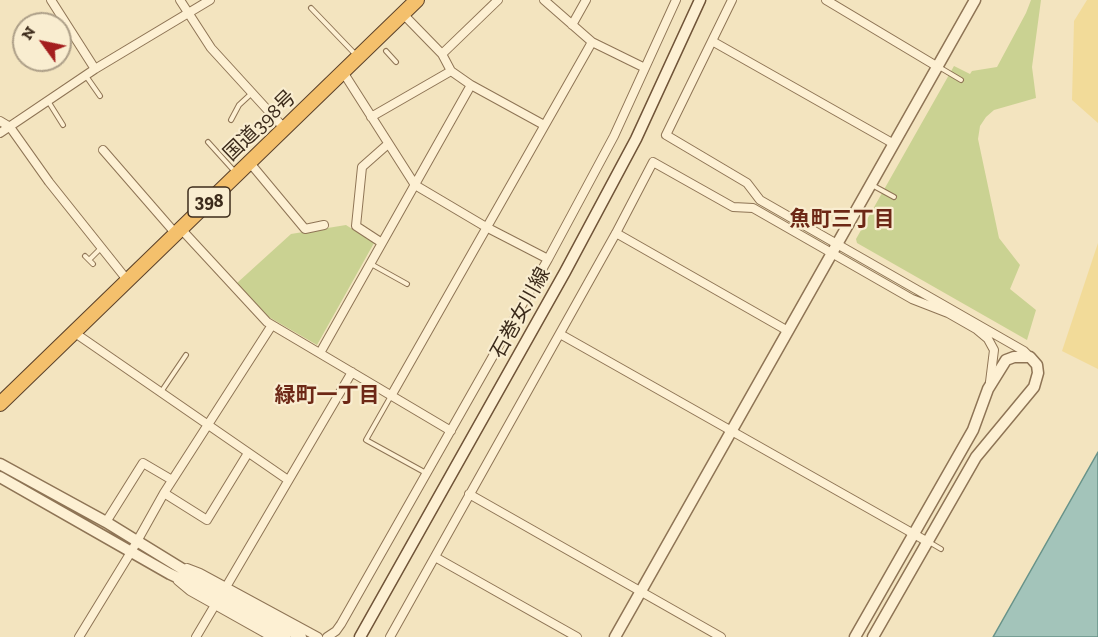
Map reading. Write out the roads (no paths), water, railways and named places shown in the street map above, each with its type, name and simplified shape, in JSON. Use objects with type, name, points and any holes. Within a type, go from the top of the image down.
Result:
[{"type":"highway","name":"国道398号","points":[[0,404],[75,333],[120,284],[179,231],[417,0]]},
{"type":"street","points":[[51,0],[95,69]]},
{"type":"street","points":[[180,0],[211,48],[285,129]]},
{"type":"street","points":[[0,133],[95,69],[210,0]]},
{"type":"street","points":[[442,54],[498,0]]},
{"type":"street","points":[[544,0],[592,42],[645,68]]},
{"type":"street","points":[[572,25],[586,0]]},
{"type":"street","points":[[327,637],[341,624],[548,259],[614,136],[676,0]]},
{"type":"street","name":"石巻女川線","points":[[360,637],[565,272],[636,139],[700,0]]},
{"type":"street","points":[[732,0],[666,135],[747,183],[760,200],[912,299],[948,313],[988,339],[994,350],[988,389],[973,430],[855,637]]},
{"type":"street","points":[[615,637],[975,0]]},
{"type":"street","points":[[830,1],[938,67]]},
{"type":"street","points":[[403,14],[442,54],[451,71],[471,85],[544,125]]},
{"type":"street","points":[[712,41],[894,144]]},
{"type":"street","points":[[391,396],[592,42]]},
{"type":"street","points":[[371,117],[451,71]]},
{"type":"street","points":[[343,72],[415,185],[486,228],[548,259]]},
{"type":"street","points":[[320,353],[471,85]]},
{"type":"street","points":[[0,121],[10,127],[49,182],[101,247],[120,284]]},
{"type":"street","points":[[382,243],[356,226],[362,167],[388,144]]},
{"type":"street","points":[[103,150],[267,322],[451,430]]},
{"type":"street","points":[[390,637],[616,233],[653,162],[733,207],[753,208],[836,248],[1024,351],[1037,365],[1038,373],[1034,387],[976,457],[873,637]]},
{"type":"street","points":[[250,163],[305,230],[324,225]]},
{"type":"street","points":[[616,233],[788,331]]},
{"type":"street","points":[[79,637],[172,480],[272,325]]},
{"type":"street","points":[[75,333],[288,480]]},
{"type":"street","points":[[560,334],[928,542]]},
{"type":"street","points":[[988,389],[1006,360],[1014,357],[1030,357]]},
{"type":"street","points":[[226,587],[352,372]]},
{"type":"street","points":[[164,493],[207,520],[248,453]]},
{"type":"street","points":[[105,522],[143,463],[172,480]]},
{"type":"street","points":[[0,464],[105,522],[301,637]]},
{"type":"street","points":[[0,477],[285,637]]},
{"type":"street","points":[[469,494],[721,637]]},
{"type":"street","points":[[435,557],[577,637]]},
{"type":"street","points":[[175,563],[200,573],[318,637]]},
{"type":"street","points":[[170,574],[190,591],[270,637]]},
{"type":"street","points":[[196,637],[215,605]]},
{"type":"lane","points":[[311,8],[358,57]]},
{"type":"lane","points":[[386,51],[396,62]]},
{"type":"lane","points":[[938,67],[961,80]]},
{"type":"lane","points":[[86,75],[100,96]]},
{"type":"lane","points":[[231,120],[238,105],[252,93]]},
{"type":"lane","points":[[48,101],[63,125]]},
{"type":"lane","points":[[208,142],[237,175]]},
{"type":"lane","points":[[872,184],[894,197]]},
{"type":"lane","points":[[89,260],[101,247]]},
{"type":"lane","points":[[85,256],[93,264]]},
{"type":"lane","points":[[371,264],[406,284]]},
{"type":"lane","points":[[160,393],[186,355]]},
{"type":"lane","points":[[391,396],[366,440],[426,473]]},
{"type":"lane","points":[[928,542],[941,549]]},
{"type":"water","points":[[1098,452],[1098,637],[993,637]]},
{"type":"district","name":"魚町三丁目","points":[[842,220]]},
{"type":"district","name":"緑町一丁目","points":[[327,396]]}]
